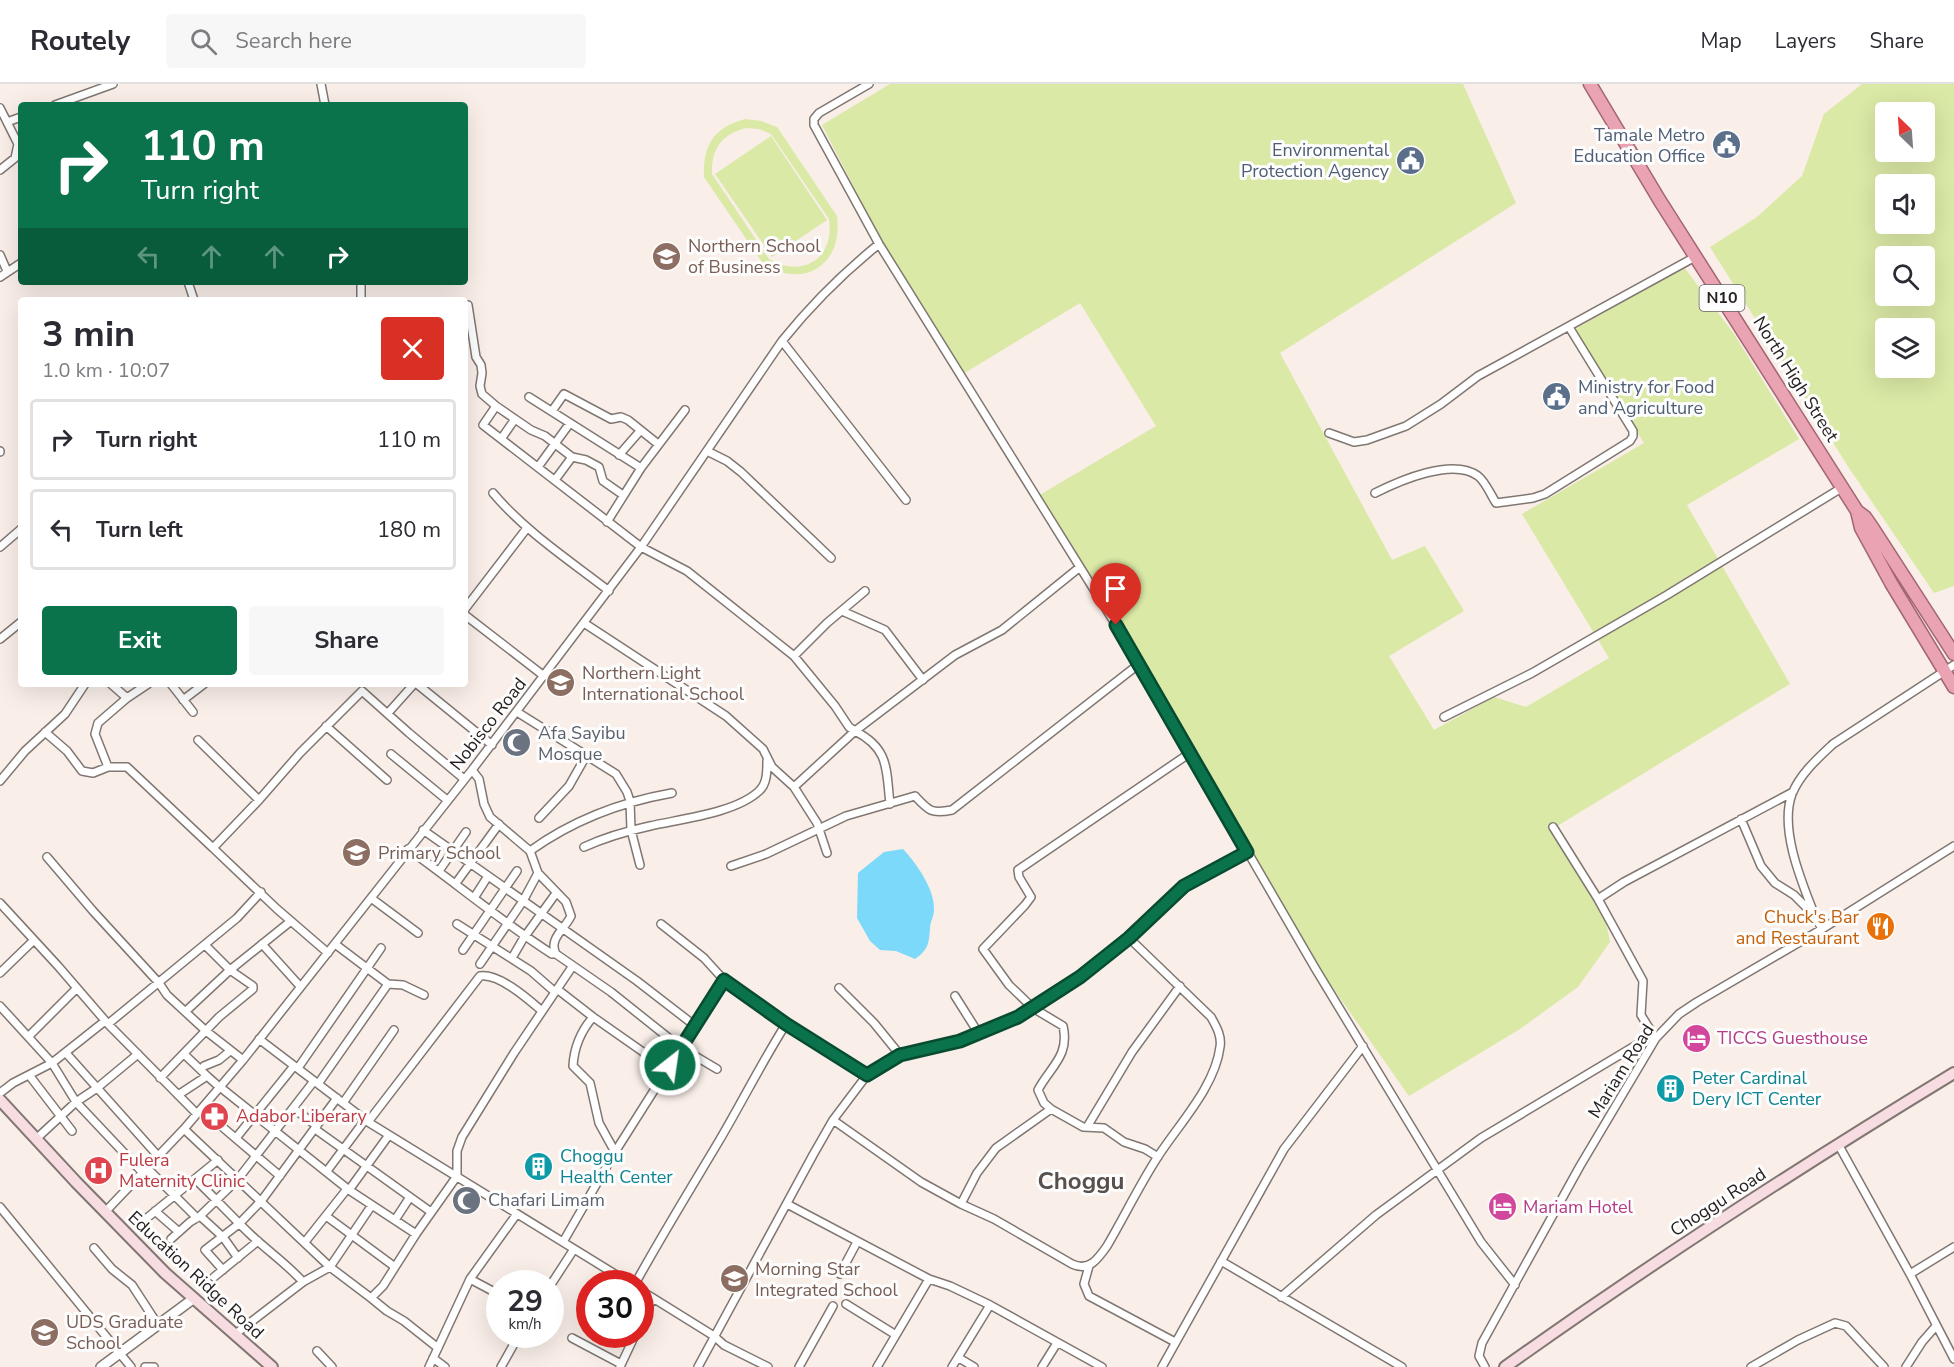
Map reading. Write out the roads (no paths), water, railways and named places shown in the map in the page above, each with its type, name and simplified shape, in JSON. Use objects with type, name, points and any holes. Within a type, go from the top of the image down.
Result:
[{"type":"highway","name":"North High Street","points":[[1590,84],[1695,257],[1843,487],[1891,583],[1949,669],[1954,687]]},
{"type":"highway","name":"North High Street","points":[[1857,511],[1872,527],[1954,654]]},
{"type":"main road","name":"Choggu Road","points":[[1505,1367],[1608,1294],[1838,1144],[1954,1073]]},
{"type":"main road","name":"Education Ridge Road","points":[[0,1100],[105,1212],[193,1299],[272,1367]]},
{"type":"street","points":[[63,102],[113,84]]},
{"type":"street","points":[[321,84],[324,102]]},
{"type":"street","points":[[869,84],[858,87],[819,113],[814,119],[814,125],[879,244],[1139,664],[1247,852],[1481,1242],[1515,1286]]},
{"type":"street","points":[[0,108],[18,144],[15,158],[0,170]]},
{"type":"street","points":[[7,122],[18,118]]},
{"type":"street","name":"Nobisco Road","points":[[105,1212],[184,1129],[218,1085],[243,1060],[492,745],[641,547],[782,341],[852,266],[879,244]]},
{"type":"street","points":[[0,255],[7,271]]},
{"type":"street","points":[[1329,433],[1354,442],[1367,440],[1406,426],[1441,404],[1478,376],[1695,257]]},
{"type":"street","points":[[0,277],[18,265]]},
{"type":"street","points":[[468,305],[476,357],[481,364],[482,394],[496,406],[531,430],[545,436],[572,457],[586,459],[599,467],[603,481],[623,495]]},
{"type":"street","points":[[1376,493],[1403,480],[1451,469],[1463,470],[1478,476],[1496,503],[1533,498],[1545,495],[1630,441],[1633,431],[1569,327]]},
{"type":"street","points":[[782,341],[906,500]]},
{"type":"street","points":[[552,411],[564,394],[611,419],[621,417],[628,420],[658,444]]},
{"type":"street","points":[[529,397],[641,468]]},
{"type":"street","points":[[496,406],[483,425],[641,547],[687,571],[794,656],[835,705],[849,727],[864,735],[884,758],[890,804]]},
{"type":"street","points":[[607,522],[641,468],[685,410]]},
{"type":"street","points":[[501,439],[515,419]]},
{"type":"street","points":[[538,467],[570,423]]},
{"type":"street","points":[[619,454],[640,431]]},
{"type":"street","points":[[707,451],[741,472],[831,558]]},
{"type":"street","points":[[555,480],[572,457]]},
{"type":"street","points":[[1444,717],[1532,673],[1646,607],[1843,487]]},
{"type":"street","points":[[493,493],[527,528],[609,591]]},
{"type":"street","points":[[468,605],[527,528]]},
{"type":"street","points":[[0,546],[18,533]]},
{"type":"street","points":[[794,787],[855,731],[955,655],[1002,630],[1080,567]]},
{"type":"street","points":[[794,656],[865,591]]},
{"type":"street","points":[[842,611],[885,630],[923,680]]},
{"type":"street","points":[[468,617],[544,676]]},
{"type":"street","points":[[584,623],[726,716],[763,749],[772,767],[794,787],[819,828],[826,853]]},
{"type":"street","points":[[0,639],[18,626]]},
{"type":"street","points":[[730,866],[766,854],[846,816],[915,796],[927,809],[936,813],[952,810],[1139,664]]},
{"type":"street","points":[[1822,928],[1801,880],[1791,839],[1788,818],[1793,792],[1809,768],[1833,744],[1949,669]]},
{"type":"street","points":[[0,779],[25,751],[65,714],[83,687]]},
{"type":"street","points":[[114,687],[127,698]]},
{"type":"street","points":[[108,767],[95,734],[98,723],[144,687]]},
{"type":"street","points":[[173,687],[193,712]]},
{"type":"street","points":[[183,700],[200,687]]},
{"type":"street","points":[[388,713],[413,687]]},
{"type":"street","points":[[420,687],[492,745]]},
{"type":"street","points":[[213,848],[326,726],[362,691],[464,779]]},
{"type":"street","points":[[517,712],[616,774],[630,801],[631,830],[640,865]]},
{"type":"street","points":[[326,726],[387,780]]},
{"type":"street","points":[[45,732],[67,751],[82,771],[93,773],[108,767],[127,767],[328,953]]},
{"type":"street","points":[[198,740],[259,800]]},
{"type":"street","points":[[1158,1157],[1145,1149],[1124,1142],[1104,1128],[1087,1127],[1051,1109],[1044,1103],[1038,1090],[1055,1066],[1065,1045],[1063,1026],[1033,1008],[1009,985],[983,949],[1030,897],[1018,870],[1190,753]]},
{"type":"street","points":[[391,754],[447,800]]},
{"type":"street","points":[[539,818],[569,786],[586,756]]},
{"type":"street","points":[[584,847],[605,837],[721,810],[751,797],[760,790],[765,782],[767,759]]},
{"type":"street","points":[[472,770],[479,779],[484,804],[490,817],[530,851],[538,873],[569,908],[571,916],[553,945],[556,954]]},
{"type":"street","points":[[1598,899],[1624,882],[1793,792]]},
{"type":"street","points":[[530,851],[571,824],[630,801],[672,793]]},
{"type":"street","points":[[1742,819],[1761,866],[1775,883],[1794,895],[1815,916]]},
{"type":"street","points":[[456,883],[499,824]]},
{"type":"street","points":[[1281,1297],[1376,1215],[1504,1123],[1655,1037],[1641,1015],[1643,981],[1598,899],[1553,827]]},
{"type":"street","points":[[423,830],[651,991],[694,1025]]},
{"type":"street","points":[[440,871],[466,832]]},
{"type":"street","name":"Mariam Road","points":[[1485,1367],[1479,1356],[1482,1343],[1515,1286],[1534,1246],[1655,1037],[1679,1014],[1697,1002],[1954,846]]},
{"type":"street","points":[[408,849],[490,909],[506,924],[552,954],[556,954],[611,992],[680,1047],[717,1069]]},
{"type":"street","points":[[698,1367],[833,1120],[867,1075],[900,1055],[979,1034],[1033,1008],[1080,977],[1129,938],[1184,886],[1247,852]]},
{"type":"street","points":[[47,857],[159,983],[167,995],[206,1031],[243,1060]]},
{"type":"street","points":[[463,950],[518,872]]},
{"type":"street","points":[[480,964],[523,901],[538,873]]},
{"type":"street","points":[[474,898],[488,876]]},
{"type":"street","points":[[0,1093],[13,1083],[52,1063],[159,983],[237,918],[261,892]]},
{"type":"street","points":[[512,958],[554,896]]},
{"type":"street","points":[[371,898],[418,933]]},
{"type":"street","points":[[0,903],[106,1023],[197,1114]]},
{"type":"street","points":[[186,1011],[230,970],[291,921]]},
{"type":"street","points":[[457,924],[512,958],[663,1066]]},
{"type":"street","points":[[662,924],[704,958],[724,980],[786,1024],[867,1075]]},
{"type":"street","points":[[833,1120],[921,1182],[994,1219],[1072,1264],[1079,1267],[1089,1266],[1098,1259],[1107,1246],[1158,1157],[1182,1124],[1210,1077],[1218,1059],[1221,1044],[1211,1017],[1129,938]]},
{"type":"street","points":[[0,973],[34,940]]},
{"type":"street","points":[[262,944],[298,984]]},
{"type":"street","points":[[335,944],[388,984],[403,985],[424,995]]},
{"type":"street","points":[[160,1078],[219,1017],[253,989],[253,986],[230,970],[205,945]]},
{"type":"street","points":[[236,1138],[296,1067],[381,948]]},
{"type":"street","points":[[371,1298],[383,1286],[457,1176],[457,1151],[462,1137],[572,967]]},
{"type":"street","points":[[327,1171],[480,976],[489,976],[516,990],[542,1011]]},
{"type":"street","points":[[563,1242],[615,1152],[724,980]]},
{"type":"street","points":[[171,1239],[199,1217],[238,1179],[275,1129],[316,1083],[388,984]]},
{"type":"street","points":[[1087,1127],[1132,1052],[1180,986]]},
{"type":"street","points":[[29,1036],[77,988]]},
{"type":"street","points":[[839,988],[867,1016],[900,1055]]},
{"type":"street","points":[[955,996],[979,1034]]},
{"type":"street","points":[[0,1006],[52,1063],[76,1102],[145,1171],[223,1237],[238,1258]]},
{"type":"street","points":[[593,1017],[584,1027],[577,1043],[573,1066],[590,1083],[599,1123],[615,1152]]},
{"type":"street","points":[[641,1270],[786,1024]]},
{"type":"street","points":[[223,1270],[205,1250],[240,1223],[262,1200],[316,1127],[394,1030]]},
{"type":"street","points":[[259,1039],[367,1121],[516,1215],[609,1270]]},
{"type":"street","points":[[1162,1367],[1284,1149],[1363,1046]]},
{"type":"street","points":[[204,1066],[219,1060],[230,1051]]},
{"type":"street","points":[[66,1053],[158,1156]]},
{"type":"street","points":[[36,1139],[76,1102],[97,1089],[138,1054]]},
{"type":"street","points":[[184,1054],[207,1076],[348,1189],[416,1234]]},
{"type":"street","points":[[29,1076],[72,1131]]},
{"type":"street","points":[[178,1095],[207,1076]]},
{"type":"street","points":[[293,1108],[344,1150],[431,1212]]},
{"type":"street","points":[[961,1204],[977,1173],[996,1148],[1051,1109]]},
{"type":"street","points":[[220,1125],[280,1176]]},
{"type":"street","points":[[184,1129],[262,1200],[330,1267],[438,1348]]},
{"type":"street","points":[[305,1242],[389,1135]]},
{"type":"street","points":[[1838,1144],[1954,1359]]},
{"type":"street","points":[[142,1222],[218,1160]]},
{"type":"street","points":[[195,1179],[258,1241],[286,1263],[303,1282]]},
{"type":"street","points":[[395,1220],[410,1197]]},
{"type":"street","points":[[787,1204],[929,1279],[990,1305],[1102,1367]]},
{"type":"street","points":[[234,1335],[303,1282],[330,1267],[372,1205]]},
{"type":"street","points":[[0,1207],[131,1367]]},
{"type":"street","points":[[155,1211],[179,1232]]},
{"type":"street","points":[[429,1367],[470,1279],[516,1215]]},
{"type":"street","points":[[326,1216],[395,1267]]},
{"type":"street","points":[[214,1277],[258,1241]]},
{"type":"street","points":[[840,1274],[857,1242]]},
{"type":"street","points":[[1910,1274],[1954,1247]]},
{"type":"street","points":[[94,1248],[112,1269],[132,1285],[158,1325]]},
{"type":"street","points":[[560,1270],[573,1249]]},
{"type":"street","points":[[1221,1261],[1402,1367]]},
{"type":"street","points":[[1089,1266],[1084,1284],[1089,1296],[1175,1342]]},
{"type":"street","points":[[470,1279],[486,1288]]},
{"type":"street","points":[[877,1367],[929,1279]]},
{"type":"street","points":[[102,1367],[193,1299]]},
{"type":"street","points":[[654,1299],[714,1336],[724,1345],[768,1367]]},
{"type":"street","points":[[846,1304],[896,1335]]},
{"type":"street","points":[[952,1367],[990,1305]]},
{"type":"street","points":[[799,1367],[833,1306]]},
{"type":"street","points":[[1752,1367],[1798,1340],[1834,1323],[1846,1326],[1884,1367]]},
{"type":"street","points":[[1906,1367],[1922,1342],[1936,1326]]},
{"type":"street","points":[[572,1338],[620,1365],[628,1348]]},
{"type":"street","points":[[1042,1367],[1057,1343]]},
{"type":"street","points":[[501,1367],[512,1348]]},
{"type":"street","points":[[317,1351],[332,1367]]},
{"type":"street","points":[[433,1358],[445,1367]]},
{"type":"street","points":[[959,1358],[974,1367]]},
{"type":"street","points":[[145,1367],[154,1367]]},
{"type":"water","points":[[903,849],[924,877],[933,902],[934,912],[928,942],[923,953],[915,959],[896,951],[880,950],[870,941],[857,918],[858,873],[884,852]]},
{"type":"place","name":"Tamale Metro Education Office","points":[[1726,145]]},
{"type":"place","name":"Environmental Protection Agency","points":[[1410,160]]},
{"type":"place","name":"Northern School of Business","points":[[667,256]]},
{"type":"place","name":"Ministry for Food and Agriculture","points":[[1557,397]]},
{"type":"place","name":"Northern Light International School","points":[[561,683]]},
{"type":"place","name":"Afa Sayibu Mosque","points":[[517,743]]},
{"type":"place","name":"Primary School","points":[[357,853]]},
{"type":"place","name":"Chuck's Bar and Restaurant","points":[[1880,927]]},
{"type":"place","name":"TICCS Guesthouse","points":[[1696,1038]]},
{"type":"place","name":"Peter Cardinal Dery ICT Center","points":[[1671,1088]]},
{"type":"place","name":"Adabor Liberary","points":[[215,1116]]},
{"type":"place","name":"Choggu Health Center","points":[[539,1166]]},
{"type":"place","name":"Fulera Maternity Clinic","points":[[98,1170]]},
{"type":"place","name":"Chafari Limam","points":[[467,1200]]},
{"type":"place","name":"Mariam Hotel","points":[[1502,1207]]},
{"type":"place","name":"Morning Star Integrated School","points":[[734,1279]]},
{"type":"place","name":"UDS Graduate School","points":[[45,1332]]},
{"type":"district","name":"Choggu","points":[[1081,1181]]}]
